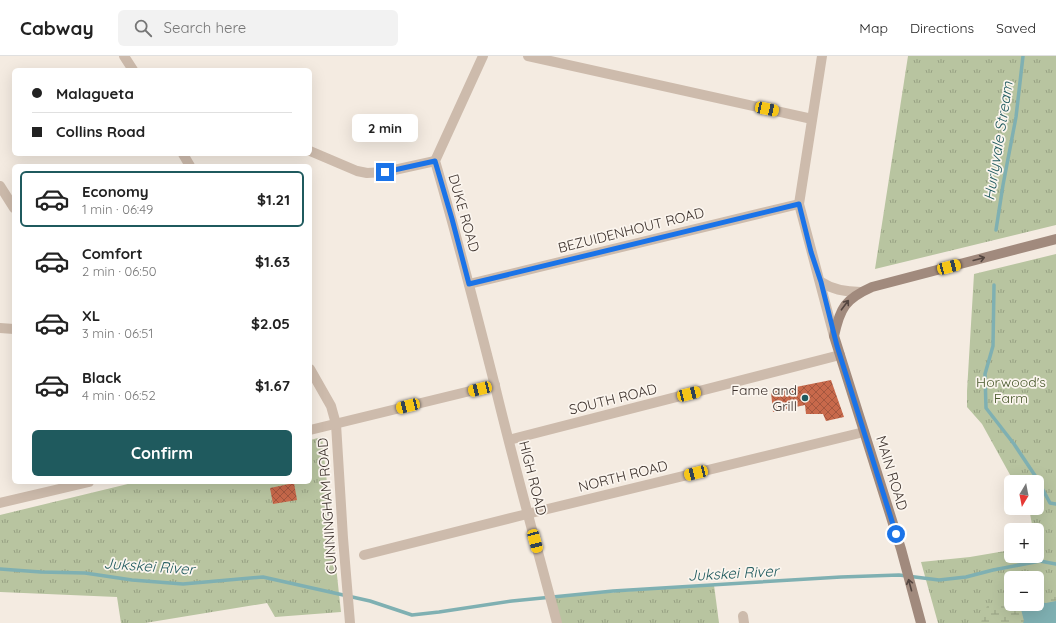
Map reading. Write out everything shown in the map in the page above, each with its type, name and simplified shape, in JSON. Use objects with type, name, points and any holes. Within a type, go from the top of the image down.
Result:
[{"type":"main road","points":[[834,336],[842,310],[850,299],[872,287],[1056,239]]},
{"type":"main road","name":"MAIN ROAD","points":[[834,336],[901,549],[920,623]]},
{"type":"street","points":[[124,56],[132,68]]},
{"type":"street","name":"DUKE ROAD","points":[[484,56],[435,161],[452,219],[495,385]]},
{"type":"street","points":[[528,56],[812,119]]},
{"type":"street","points":[[822,56],[799,204],[811,252],[821,282],[834,336]]},
{"type":"street","points":[[312,152],[357,171],[367,173],[385,172],[435,161]]},
{"type":"street","points":[[0,186],[12,205]]},
{"type":"street","name":"BEZUIDENHOUT ROAD","points":[[469,284],[799,204]]},
{"type":"street","points":[[821,282],[828,287],[845,291],[861,292]]},
{"type":"street","points":[[0,328],[12,329]]},
{"type":"street","name":"SOUTH ROAD","points":[[509,440],[840,355]]},
{"type":"street","name":"CUNNINGHAM ROAD","points":[[312,373],[331,406],[336,424],[350,623]]},
{"type":"street","points":[[312,430],[495,385]]},
{"type":"street","name":"HIGH ROAD","points":[[495,385],[556,623]]},
{"type":"street","name":"NORTH ROAD","points":[[364,555],[864,432]]},
{"type":"street","points":[[0,502],[80,484]]},
{"type":"green space","points":[[908,56],[1056,56],[1056,225],[875,269]]},
{"type":"green space","name":"Horwood's Farm","points":[[1056,254],[1056,623],[938,623],[921,562],[970,557],[1004,551],[1004,563],[1044,563],[1044,523],[1032,523],[1030,515],[1044,515],[1044,475],[1010,475],[982,424],[967,407],[974,274]]},
{"type":"green space","points":[[322,437],[341,612],[275,617],[267,603],[145,623],[121,623],[117,597],[0,592],[0,515],[128,484],[312,484],[312,440]]},
{"type":"green space","points":[[714,585],[719,623],[557,623],[550,597]]},
{"type":"green space","points":[[1044,596],[1056,597],[1056,623],[981,623],[987,606],[1004,601],[1004,611],[1044,611]]},
{"type":"water","points":[[1056,601],[1056,623],[1023,623],[1024,621],[1022,611],[1044,611],[1044,603]]},
{"type":"building","name":"Fame and Grill","points":[[831,380],[844,417],[826,421],[823,414],[806,414],[805,405],[773,412],[771,392]]},
{"type":"building","points":[[294,484],[297,500],[273,504],[270,488]]},
{"type":"waterway","name":"Hurlyvale Stream","points":[[996,230],[1016,117],[1023,56]]},
{"type":"waterway","name":"Jukskei River","points":[[994,285],[993,346],[985,374],[986,408],[1014,444],[1036,477],[1050,503],[1056,504]]},
{"type":"waterway","name":"Jukskei River","points":[[0,569],[85,573],[132,580],[183,584],[263,577],[370,601],[412,615],[512,601],[613,591],[841,577],[899,575],[939,580],[966,577],[1040,561],[1056,564]]},
{"type":"place","name":"Fame and Grill","points":[[805,398]]},
{"type":"route","points":[[385,172],[435,161],[469,284],[799,204],[811,252],[821,282],[834,336],[896,534]]}]
